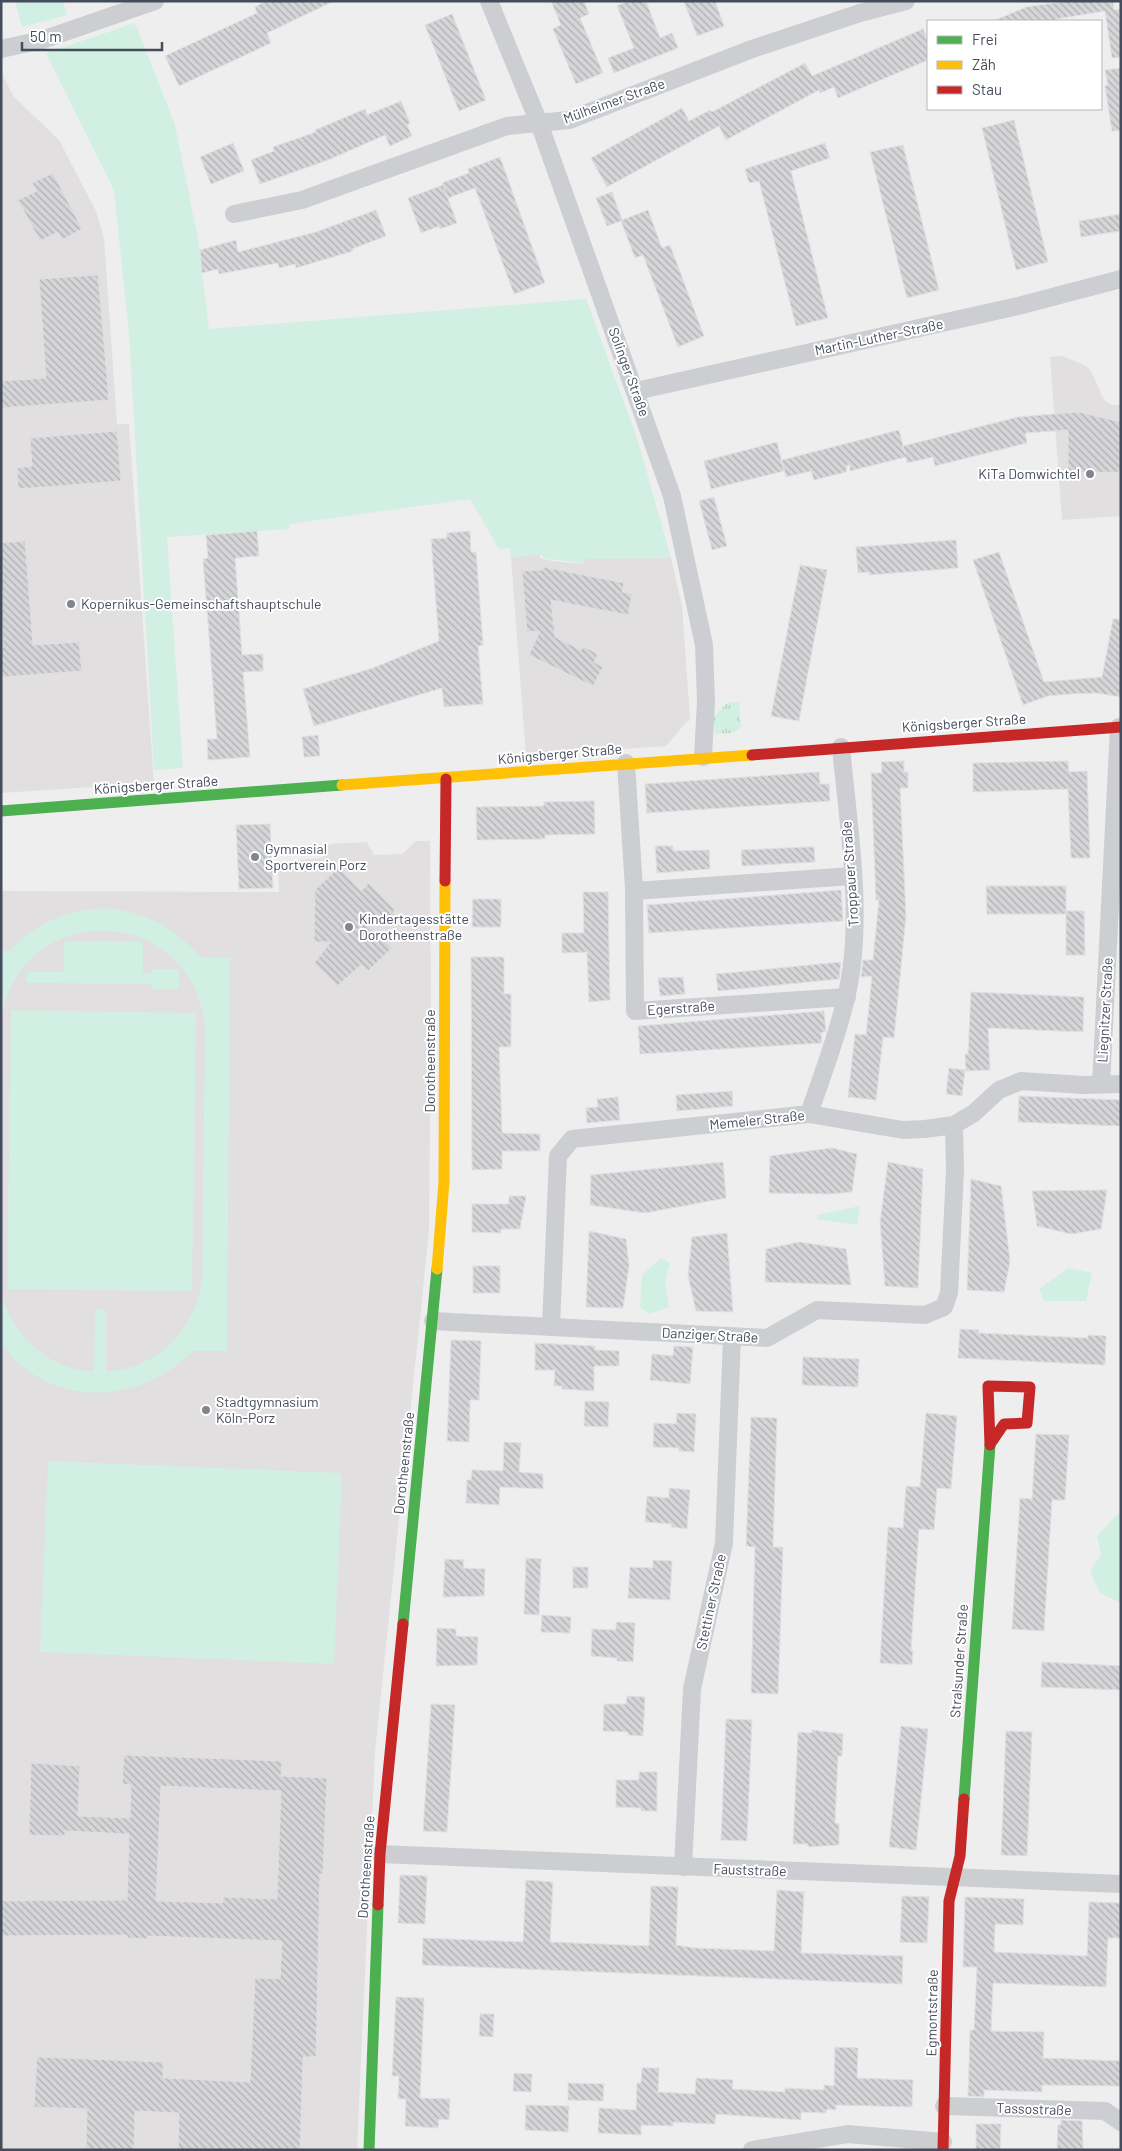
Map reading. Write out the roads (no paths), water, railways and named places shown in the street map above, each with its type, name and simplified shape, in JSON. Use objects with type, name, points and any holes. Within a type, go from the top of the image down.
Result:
[{"type":"street","points":[[1,49],[42,40],[155,1]]},
{"type":"street","name":"Solinger Straße","points":[[489,1],[539,123],[672,496],[704,645],[706,701],[703,757]]},
{"type":"street","name":"Mülheimer Straße","points":[[234,214],[302,200],[507,126],[569,120],[752,49],[860,13],[906,1]]},
{"type":"street","name":"Martin-Luther-Straße","points":[[636,391],[1018,306],[1121,279]]},
{"type":"street","name":"Königsberger Straße","points":[[1,811],[1120,727]]},
{"type":"street","name":"Liegnitzer Straße","points":[[1101,1084],[1120,727]]},
{"type":"street","name":"Troppauer Straße","points":[[809,1114],[846,997],[855,921],[841,747]]},
{"type":"street","name":"Egerstraße","points":[[626,763],[634,891],[635,1011],[846,997]]},
{"type":"street","name":"Dorotheenstraße","points":[[369,2150],[380,1854],[433,1321],[444,1182],[446,779]]},
{"type":"street","points":[[634,891],[852,876]]},
{"type":"street","name":"Memeler Straße","points":[[551,1328],[558,1156],[572,1139],[809,1114],[906,1130],[954,1125],[974,1113],[999,1090],[1021,1081],[1121,1084]]},
{"type":"street","name":"Danziger Straße","points":[[433,1321],[767,1338],[817,1310],[925,1315],[944,1307],[949,1293],[955,1171],[954,1125]]},
{"type":"street","name":"Stettiner Straße","points":[[683,1867],[692,1689],[724,1543],[732,1336]]},
{"type":"street","name":"Stralsunder Straße","points":[[955,1878],[960,1856],[990,1445],[988,1386],[1030,1387],[1027,1423],[1004,1424],[990,1445]]},
{"type":"street","name":"Fauststraße","points":[[380,1854],[1121,1884]]},
{"type":"street","name":"Egmontstraße","points":[[943,2146],[949,1901],[955,1878]]},
{"type":"street","name":"Tassostraße","points":[[944,2106],[1105,2112],[1121,2122]]},
{"type":"street","points":[[752,2150],[847,2134],[943,2146]]},
{"type":"place","name":"KiTa Domwichtel","points":[[1090,474]]},
{"type":"place","name":"Kopernikus-Gemeinschaftshauptschule","points":[[71,604]]},
{"type":"place","name":"Gymnasial Sportverein Porz","points":[[255,857]]},
{"type":"place","name":"Kindertagesstätte Dorotheenstraße","points":[[349,927]]},
{"type":"place","name":"Stadtgymnasium Köln-Porz","points":[[206,1410]]}]
